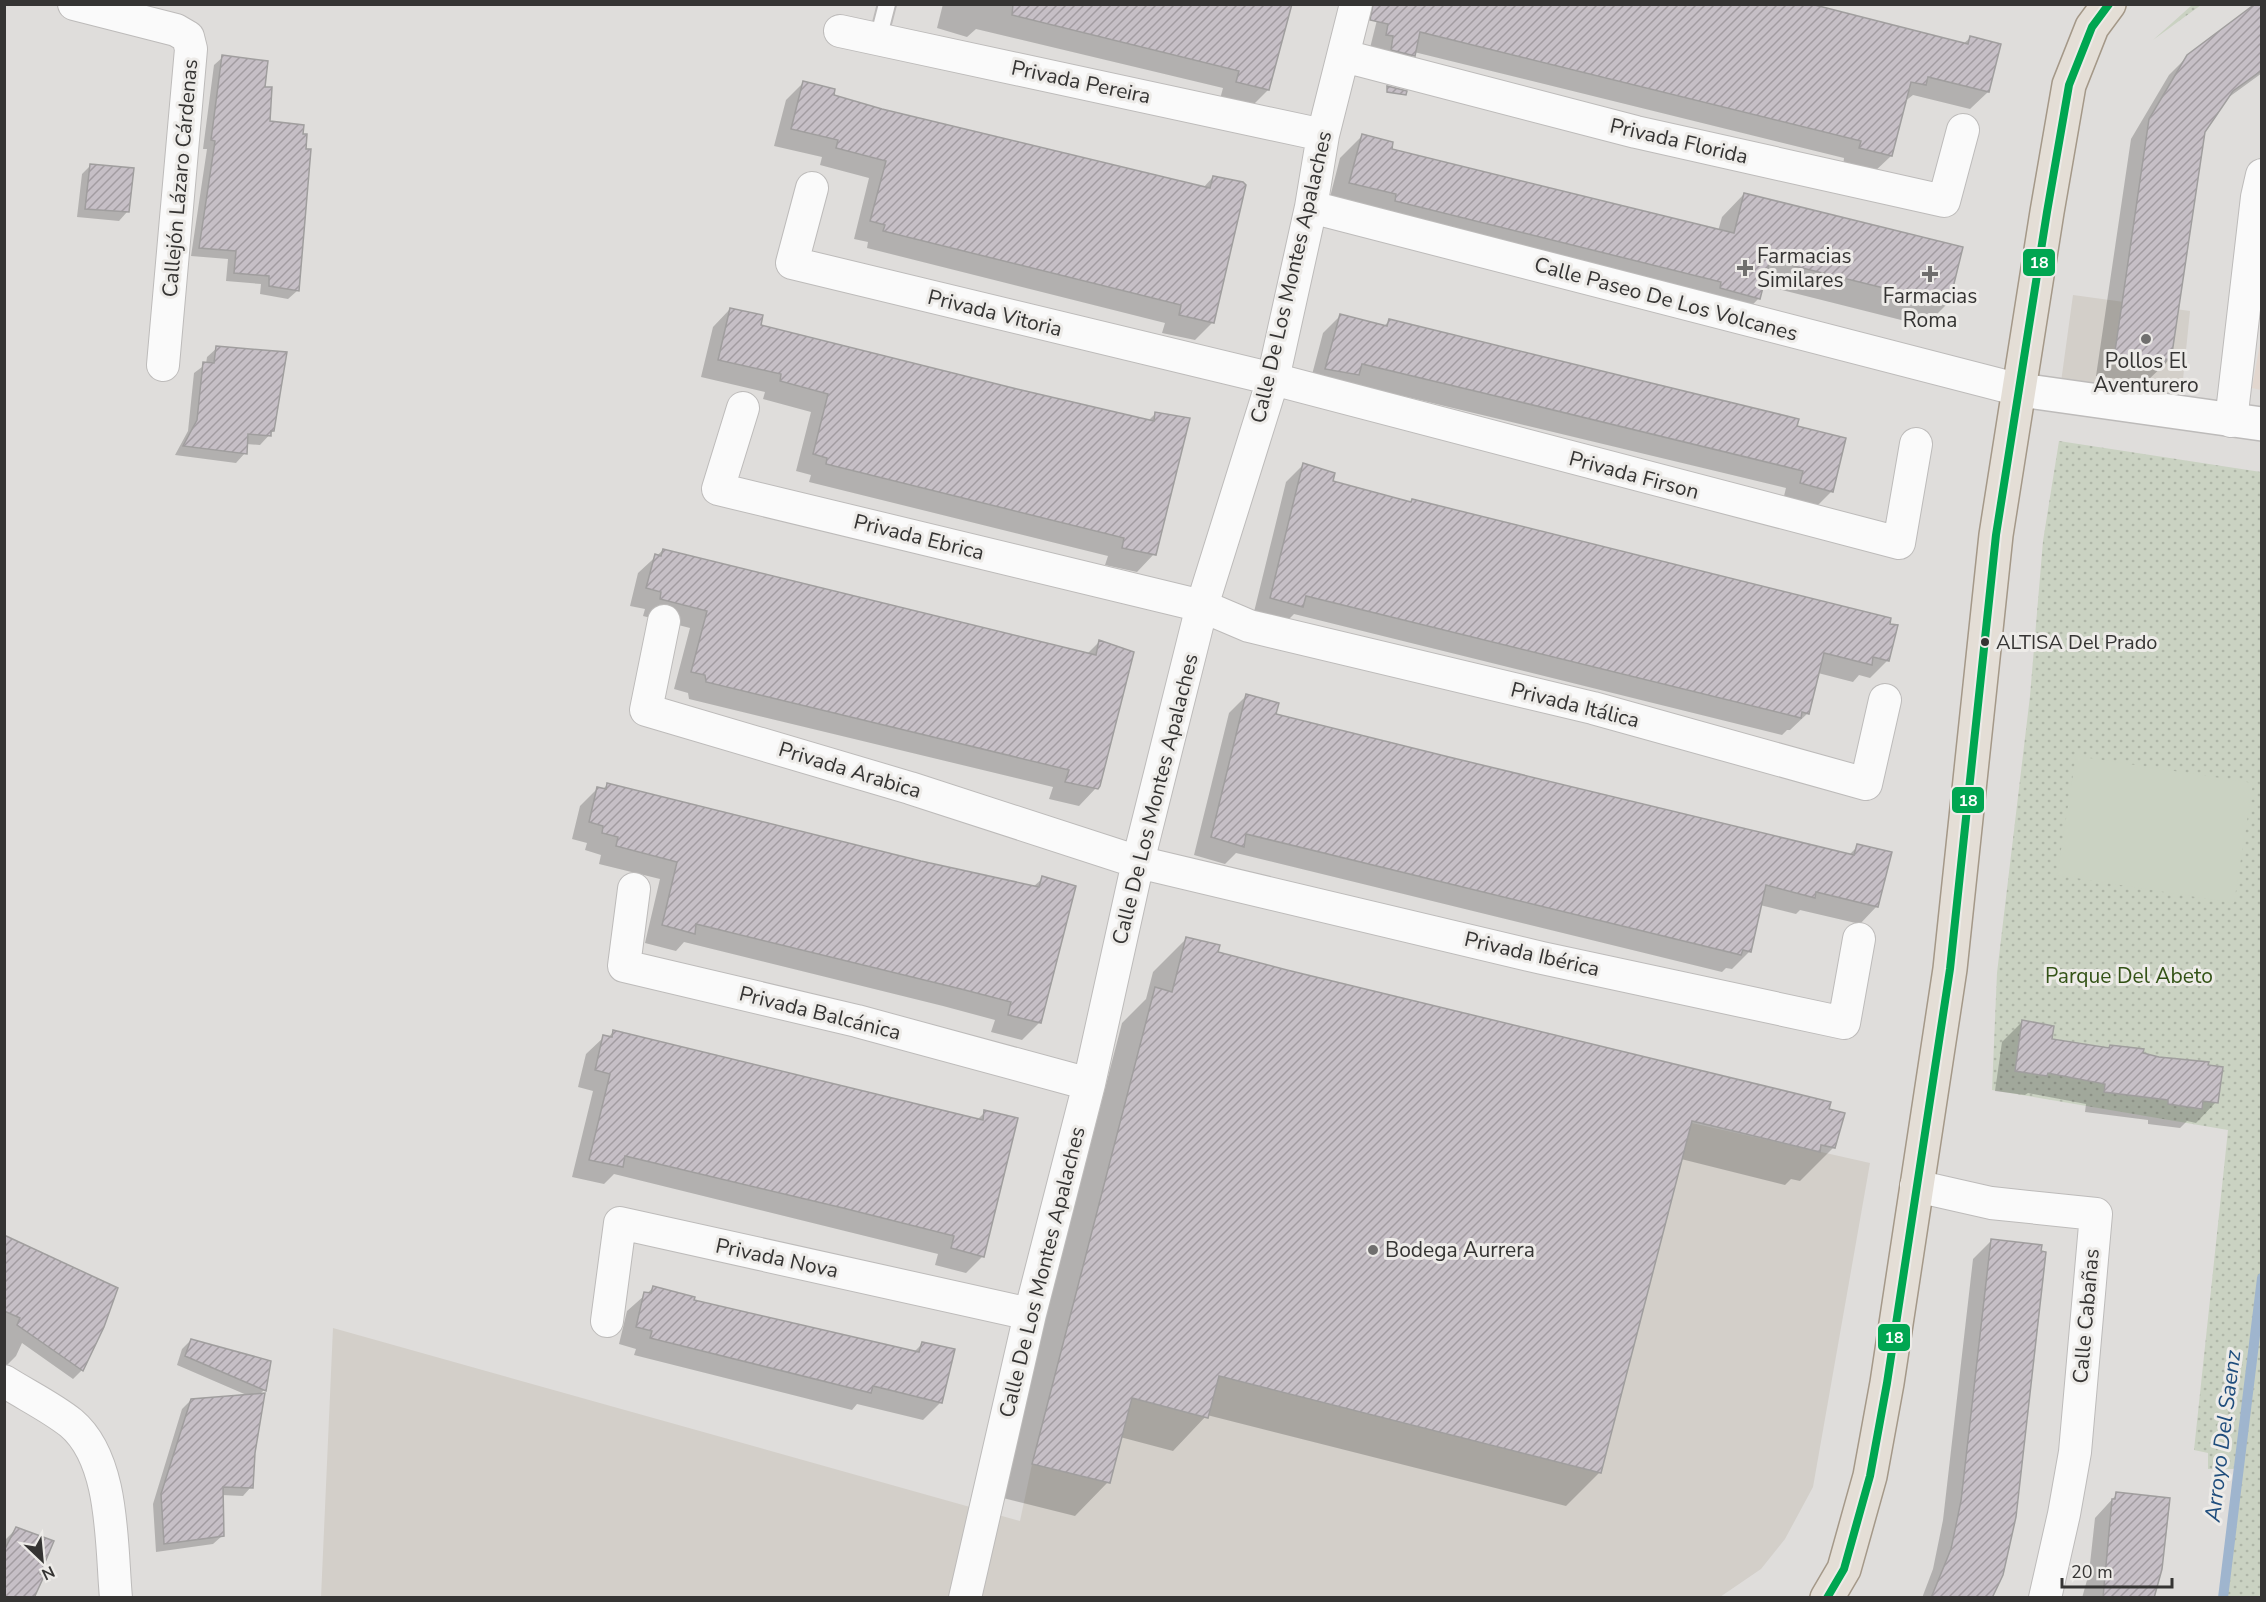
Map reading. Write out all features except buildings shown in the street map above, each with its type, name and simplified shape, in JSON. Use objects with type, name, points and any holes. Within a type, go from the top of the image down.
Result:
[{"type":"main road","points":[[1827,1598],[1844,1569],[1870,1476],[1887,1383],[1950,969],[1996,535],[2069,85],[2092,27],[2109,4]]},
{"type":"street","name":"Callejón Lázaro Cárdenas","points":[[74,4],[176,30],[188,37],[191,49],[164,365]]},
{"type":"street","name":"Calle De Los Montes Apalaches","points":[[964,1598],[1030,1314],[1089,1084],[1138,862],[1202,606],[1273,379],[1311,207],[1323,135],[1356,4]]},
{"type":"street","name":"Privada Pereira","points":[[840,31],[1323,135]]},
{"type":"street","name":"Privada Florida","points":[[1344,56],[1636,132],[1944,201],[1963,130]]},
{"type":"street","points":[[2020,390],[2246,423],[2257,197],[2262,175]]},
{"type":"street","name":"Privada Vitoria","points":[[812,188],[792,263],[1273,379]]},
{"type":"street","name":"Calle Paseo De Los Volcanes","points":[[1311,207],[2020,390]]},
{"type":"street","name":"Privada Firson","points":[[1273,379],[1899,543],[1916,444]]},
{"type":"street","name":"Privada Ebrica","points":[[743,408],[718,489],[1202,606]]},
{"type":"street","name":"Privada Itálica","points":[[1202,606],[1249,626],[1593,708],[1866,784],[1885,700]]},
{"type":"street","name":"Privada Arabica","points":[[664,621],[646,710],[910,788],[1138,862]]},
{"type":"street","name":"Privada Ibérica","points":[[1138,862],[1542,958],[1844,1023],[1859,939]]},
{"type":"street","name":"Privada Balcánica","points":[[634,889],[624,966],[857,1021],[1089,1084]]},
{"type":"street","name":"Calle Cabañas","points":[[1916,1186],[1991,1203],[2096,1214],[2074,1452],[2064,1514],[2045,1598]]},
{"type":"street","name":"Privada Nova","points":[[608,1321],[620,1223],[1030,1314]]},
{"type":"street","points":[[4,1381],[71,1424],[90,1445],[105,1485],[116,1598]]},
{"type":"lane","points":[[878,39],[887,4]]},
{"type":"shaded area","points":[[2073,295],[2190,311],[2181,399],[2061,382]]},
{"type":"shaded area","points":[[2261,338],[2261,390],[2252,388]]},
{"type":"shaded area","points":[[1155,987],[1692,1123],[1870,1163],[1813,1487],[1785,1539],[1761,1569],[1720,1597],[321,1598],[333,1328],[1020,1521],[1032,1464]]},
{"type":"green space","points":[[2192,5],[2201,5],[2153,40]]},
{"type":"green space","name":"Parque Del Abeto","points":[[2059,441],[2261,472],[2261,1597],[2223,1597],[2238,1469],[2208,1469],[2208,1453],[2194,1450],[2228,1130],[1992,1090],[1997,973],[2030,696],[2043,541]]},
{"type":"green space","points":[[2076,756],[2253,783],[2234,903],[2057,875]]},
{"type":"waterway","name":"Arroyo Del Saenz","points":[[2223,1598],[2262,1278]]},
{"type":"transit line","name":"18","points":[[1827,1598],[1844,1569],[1870,1476],[1887,1383],[1950,969],[1996,535],[2069,85],[2092,27],[2109,4]]},
{"type":"place","name":"Farmacias Similares","points":[[1745,268]]},
{"type":"place","name":"Farmacias Roma","points":[[1930,274]]},
{"type":"place","name":"Pollos El Aventurero","points":[[2146,339]]},
{"type":"place","name":"ALTISA Del Prado","points":[[1985,642]]},
{"type":"place","name":"Bodega Aurrera","points":[[1373,1250]]}]
